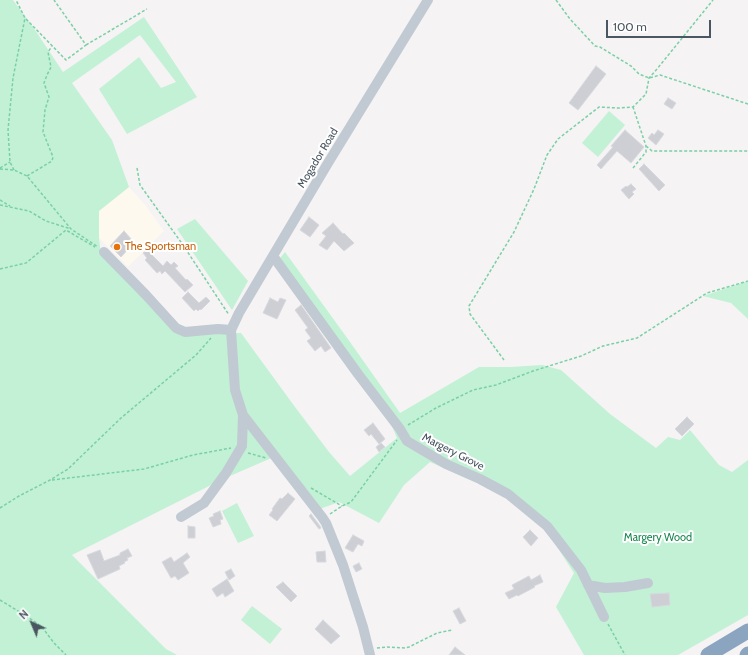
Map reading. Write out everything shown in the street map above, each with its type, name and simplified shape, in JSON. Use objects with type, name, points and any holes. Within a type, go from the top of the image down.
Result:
[{"type":"highway","points":[[708,655],[748,632]]},
{"type":"street","name":"Mogador Road","points":[[233,326],[239,313],[328,163],[428,0]]},
{"type":"street","points":[[104,252],[176,328],[185,332],[233,326],[235,390],[243,415],[242,446],[226,472],[204,502],[181,517]]},
{"type":"street","name":"Margery Grove","points":[[273,256],[358,374],[400,429],[407,441],[446,464],[480,479],[508,494],[547,526],[581,570],[604,617]]},
{"type":"street","points":[[243,415],[326,523],[338,552],[363,627],[369,652]]},
{"type":"street","points":[[588,585],[606,588],[625,587],[648,583]]},
{"type":"path","points":[[16,0],[25,18],[66,60],[86,45],[147,9]]},
{"type":"path","points":[[54,0],[86,45]]},
{"type":"path","points":[[556,0],[570,19],[595,46],[600,47],[631,66],[640,74],[649,78],[660,75],[748,104]]},
{"type":"path","points":[[504,360],[470,314],[469,306],[514,232],[534,189],[547,155],[558,139],[599,106],[618,108],[633,107],[646,94],[649,78],[713,0]]},
{"type":"path","points":[[14,170],[10,162],[8,130],[14,78],[25,18]]},
{"type":"path","points":[[27,176],[52,162],[53,157],[43,132],[45,110],[49,97],[44,83],[51,67],[48,52],[52,46]]},
{"type":"path","points":[[633,107],[646,146],[646,152],[633,168]]},
{"type":"path","points":[[646,146],[652,151],[748,151]]},
{"type":"path","points":[[0,169],[10,162]]},
{"type":"path","points":[[137,168],[140,185],[183,245],[233,326]]},
{"type":"path","points":[[0,169],[14,170],[27,176],[71,229],[104,252]]},
{"type":"path","points":[[0,200],[12,208]]},
{"type":"path","points":[[0,205],[29,211],[46,221],[71,229]]},
{"type":"path","points":[[0,269],[26,263],[66,230],[104,252]]},
{"type":"path","points":[[322,517],[332,514],[342,506],[351,502],[398,439],[400,429],[436,408],[473,390],[496,386],[533,371],[580,356],[603,346],[637,338],[706,293],[748,282]]},
{"type":"path","points":[[0,508],[68,469],[121,418],[196,355],[218,329]]},
{"type":"path","points":[[50,480],[144,469],[193,455],[230,448],[268,458]]},
{"type":"path","points":[[309,487],[342,506]]},
{"type":"path","points":[[0,600],[42,627],[54,643],[66,655]]},
{"type":"path","points":[[604,617],[625,655]]},
{"type":"path","points":[[369,652],[387,647],[409,647],[437,633],[452,630]]},
{"type":"shaded area","points":[[129,187],[146,206],[164,231],[128,267],[99,238],[99,211]]},
{"type":"green space","name":"Margery Wood","points":[[0,0],[13,0],[63,72],[144,17],[197,97],[127,134],[99,89],[139,57],[161,88],[176,82],[140,35],[72,83],[112,140],[129,187],[99,211],[99,238],[101,254],[181,335],[241,333],[329,452],[350,476],[397,438],[389,419],[280,258],[285,252],[400,413],[479,367],[542,365],[561,370],[610,414],[656,448],[668,437],[680,440],[690,430],[719,465],[732,472],[748,460],[748,615],[678,655],[584,655],[556,607],[574,573],[548,533],[502,494],[430,462],[404,485],[379,523],[339,502],[317,510],[276,456],[223,479],[72,555],[166,649],[177,655],[0,655]]},
{"type":"green space","points":[[609,111],[625,125],[598,157],[582,143]]},
{"type":"green space","points":[[195,219],[248,281],[232,310],[177,229]]},
{"type":"green space","points":[[748,281],[748,319],[731,303],[703,296]]},
{"type":"green space","points":[[237,503],[254,536],[238,543],[222,511]]},
{"type":"green space","points":[[252,606],[282,629],[270,644],[241,620]]},
{"type":"building","points":[[596,66],[606,74],[578,110],[569,103]]},
{"type":"building","points":[[668,98],[676,103],[672,109],[664,104]]},
{"type":"building","points":[[625,130],[644,147],[631,163],[617,151],[601,169],[597,165],[613,147],[611,146]]},
{"type":"building","points":[[658,130],[664,134],[656,145],[648,138],[652,133],[654,135]]},
{"type":"building","points":[[644,164],[665,185],[659,191],[639,169]]},
{"type":"building","points":[[631,184],[636,189],[632,192],[634,194],[629,199],[621,190]]},
{"type":"building","points":[[309,217],[319,225],[310,237],[300,230]]},
{"type":"building","points":[[333,223],[354,243],[344,251],[334,241],[327,250],[319,245],[326,236],[322,233]]},
{"type":"building","points":[[124,231],[132,240],[129,243],[131,246],[121,257],[110,246]]},
{"type":"building","points":[[147,250],[163,266],[167,261],[171,265],[174,262],[178,266],[175,268],[193,285],[185,292],[165,271],[162,274],[160,271],[157,273],[145,260],[147,258],[143,253]]},
{"type":"building","points":[[188,292],[199,303],[206,297],[210,301],[201,310],[200,309],[198,311],[196,309],[194,311],[182,298]]},
{"type":"building","points":[[270,298],[278,302],[280,298],[286,300],[277,319],[263,313]]},
{"type":"building","points":[[301,305],[331,348],[325,352],[321,346],[315,351],[307,341],[311,338],[305,330],[308,328],[295,310]]},
{"type":"building","points":[[687,417],[694,424],[682,436],[675,429]]},
{"type":"building","points":[[373,423],[385,439],[379,444],[371,434],[369,436],[364,430]]},
{"type":"building","points":[[381,443],[385,447],[379,452],[376,447]]},
{"type":"building","points":[[288,493],[295,499],[277,521],[269,515],[280,498],[282,499]]},
{"type":"building","points":[[220,511],[223,519],[220,520],[221,524],[213,527],[209,518],[214,516],[213,514]]},
{"type":"building","points":[[311,514],[321,528],[319,529],[309,516]]},
{"type":"building","points":[[188,526],[195,527],[195,538],[188,538]]},
{"type":"building","points":[[530,530],[538,538],[531,546],[523,537]]},
{"type":"building","points":[[353,535],[364,541],[362,546],[358,544],[353,552],[345,548]]},
{"type":"building","points":[[128,549],[132,556],[127,558],[128,560],[124,562],[125,563],[119,566],[120,569],[98,579],[87,555],[100,550],[104,561],[120,555],[120,553]]},
{"type":"building","points":[[325,551],[326,562],[317,562],[316,552]]},
{"type":"building","points":[[187,553],[190,557],[183,563],[189,573],[178,580],[175,576],[171,578],[162,562],[171,557],[174,562]]},
{"type":"building","points":[[359,563],[362,569],[356,572],[353,566]]},
{"type":"building","points":[[231,569],[235,576],[229,580],[225,572]]},
{"type":"building","points":[[540,575],[543,582],[518,596],[517,595],[509,599],[505,593],[514,589],[512,585],[529,576],[531,580]]},
{"type":"building","points":[[227,579],[234,591],[225,597],[223,593],[217,597],[212,589]]},
{"type":"building","points":[[283,582],[297,596],[291,602],[276,587]]},
{"type":"building","points":[[669,593],[670,605],[652,607],[650,594]]},
{"type":"building","points":[[459,608],[466,621],[460,624],[453,611]]},
{"type":"building","points":[[323,620],[340,636],[331,644],[315,629]]},
{"type":"building","points":[[455,647],[465,655],[449,655]]},
{"type":"place","name":"The Sportsman","points":[[117,247]]}]
